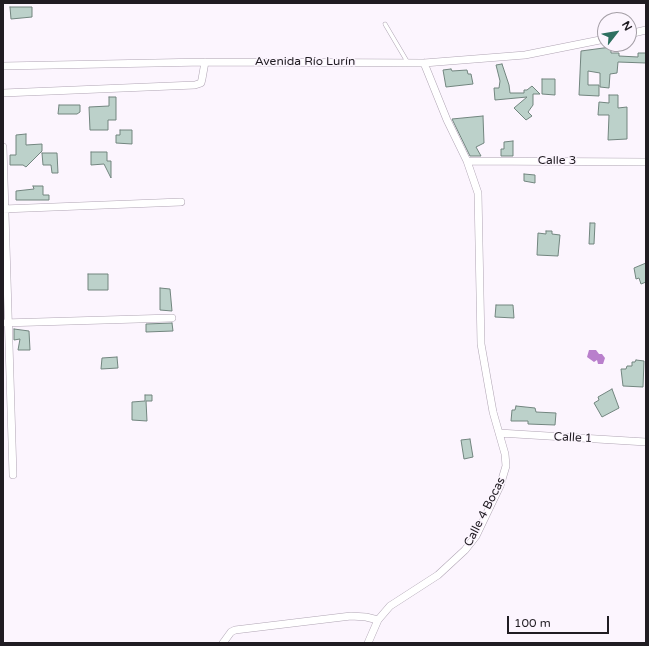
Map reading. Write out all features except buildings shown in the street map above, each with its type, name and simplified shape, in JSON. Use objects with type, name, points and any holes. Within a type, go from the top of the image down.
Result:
[{"type":"street","name":"Avenida Río Lurín","points":[[3,66],[205,62],[424,63],[525,55],[597,40]]},
{"type":"street","points":[[3,93],[195,85],[201,83],[205,62]]},
{"type":"street","name":"Calle 4 Bocas","points":[[368,643],[378,620],[390,606],[448,567],[466,550],[476,536],[505,476],[505,454],[499,434],[481,344],[480,210],[478,193],[467,161],[424,63]]},
{"type":"street","points":[[3,147],[6,323],[13,475]]},
{"type":"street","name":"Calle 3","points":[[467,161],[646,162]]},
{"type":"street","points":[[4,209],[181,202]]},
{"type":"street","points":[[6,323],[172,318]]},
{"type":"street","name":"Calle 1","points":[[499,434],[646,442]]},
{"type":"street","points":[[223,643],[231,632],[235,630],[351,616],[366,617],[378,620]]},
{"type":"lane","points":[[385,24],[408,63]]},
{"type":"shaded area","points":[[589,350],[596,350],[599,354],[602,354],[605,358],[603,364],[598,364],[597,360],[594,362],[587,357]]}]
